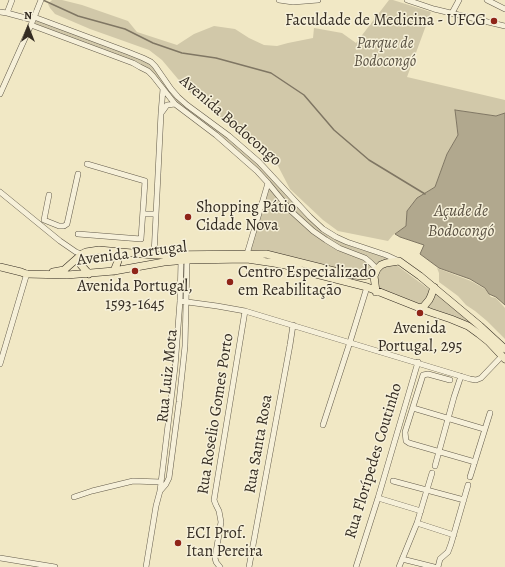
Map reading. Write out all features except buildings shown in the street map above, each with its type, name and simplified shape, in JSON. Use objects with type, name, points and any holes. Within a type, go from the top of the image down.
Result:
[{"type":"main road","name":"Avenida Portugal","points":[[25,273],[55,272],[64,270],[80,255],[86,252],[107,250],[154,255],[248,254],[273,256],[321,269],[363,276],[376,271],[386,262],[399,261]]},
{"type":"main road","points":[[114,271],[118,261],[117,252]]},
{"type":"main road","points":[[80,255],[79,260],[81,265],[89,274]]},
{"type":"main road","name":"Avenida Portugal","points":[[25,273],[52,275],[89,274],[164,262],[184,261],[247,260],[274,262],[367,287],[420,309],[452,319],[468,326],[504,355]]},
{"type":"main road","points":[[399,261],[434,287],[490,334],[504,355]]},
{"type":"main road","points":[[0,267],[25,273]]},
{"type":"main road","points":[[376,271],[374,281],[376,292]]},
{"type":"main road","points":[[420,309],[432,296],[434,287]]},
{"type":"street","points":[[7,13],[12,0]]},
{"type":"street","points":[[0,94],[41,0]]},
{"type":"street","points":[[279,0],[293,2],[318,0]]},
{"type":"street","points":[[407,0],[427,7],[504,24]]},
{"type":"street","points":[[452,13],[459,0]]},
{"type":"street","points":[[487,0],[505,9]]},
{"type":"street","name":"Avenida Bodocongo","points":[[0,12],[33,21],[134,54],[151,62],[170,89],[178,97],[229,136],[259,162],[310,217],[324,229],[336,237],[399,261]]},
{"type":"street","name":"Avenida Bodocongo","points":[[33,21],[140,66],[153,76],[175,104],[216,135],[257,171],[291,211],[313,231],[339,248],[365,258],[371,263],[376,271]]},
{"type":"street","points":[[154,255],[163,89]]},
{"type":"street","points":[[161,113],[167,105],[175,104]]},
{"type":"street","points":[[78,234],[142,239],[144,181],[87,164]]},
{"type":"street","points":[[44,220],[59,226],[64,226],[67,224],[78,174]]},
{"type":"street","points":[[248,254],[268,183]]},
{"type":"street","points":[[0,192],[42,227],[80,255]]},
{"type":"street","points":[[42,227],[49,195]]},
{"type":"street","points":[[143,214],[156,214]]},
{"type":"street","name":"Rua Luiz Mota","points":[[146,567],[156,506],[160,491],[176,367],[184,261]]},
{"type":"street","name":"Rua Luiz Mota","points":[[160,491],[170,478],[185,346],[186,302],[184,261]]},
{"type":"street","points":[[0,364],[25,273]]},
{"type":"street","points":[[323,425],[367,287]]},
{"type":"street","points":[[180,301],[245,311],[418,362],[473,380],[480,378],[504,355]]},
{"type":"street","name":"Rua Roselio Gomes Porto","points":[[220,567],[215,558],[221,522],[219,511],[214,500],[245,311]]},
{"type":"street","name":"Rua Santa Rosa","points":[[249,567],[293,325]]},
{"type":"street","name":"Rua Florípedes Coutinho","points":[[356,567],[418,362]]},
{"type":"street","points":[[450,380],[435,375],[423,375],[405,432],[406,440],[409,443],[475,462]]},
{"type":"street","points":[[435,466],[461,376]]},
{"type":"street","points":[[413,408],[484,429]]},
{"type":"street","points":[[470,477],[490,413]]},
{"type":"street","points":[[399,567],[417,523],[432,473]]},
{"type":"street","points":[[74,497],[92,490],[133,481],[161,482]]},
{"type":"street","points":[[393,481],[464,500]]},
{"type":"street","points":[[438,567],[440,559],[448,552],[468,485]]},
{"type":"street","points":[[378,498],[421,511]]},
{"type":"street","points":[[417,523],[454,535]]},
{"type":"street","points":[[0,558],[55,567]]},
{"type":"street","points":[[402,559],[434,567]]},
{"type":"green space","name":"Parque de Bodocongó","points":[[52,0],[62,0],[82,5],[128,21],[137,32],[177,45],[194,34],[214,26],[235,29],[264,45],[277,46],[313,38],[314,28],[342,33],[356,43],[389,0],[393,0],[431,12],[407,77],[505,100],[505,113],[496,116],[455,110],[458,135],[447,154],[435,187],[417,198],[407,211],[406,226],[393,235],[388,241],[338,231],[323,220],[290,189],[278,166],[249,138],[188,91],[162,60],[149,50],[90,29],[55,14],[48,4]]},
{"type":"green space","points":[[36,20],[141,59],[148,63],[152,66],[169,90],[259,164],[311,220],[345,244],[384,256],[388,259],[377,265],[340,247],[318,233],[297,214],[264,176],[176,103],[151,72],[145,67],[136,62],[34,24]]},
{"type":"green space","points":[[269,187],[314,234],[364,259],[375,269],[369,274],[356,274],[250,252]]},
{"type":"green space","points":[[395,264],[430,290],[423,304],[418,305],[379,289],[376,279],[381,268]]},
{"type":"green space","points":[[437,268],[471,281],[485,289],[491,297],[496,298],[505,308],[505,339],[487,321],[439,282],[439,273]]},
{"type":"green space","points":[[434,290],[505,351],[505,355],[490,340],[424,308]]},
{"type":"water","name":"Açude de Bodocongó","points":[[455,110],[496,116],[505,113],[505,305],[496,297],[489,294],[485,288],[470,279],[439,268],[420,254],[424,245],[395,234],[406,226],[407,211],[417,198],[435,187],[447,154],[458,135]]},
{"type":"waterway","points":[[43,0],[78,16],[125,29],[153,43],[182,53],[216,58],[271,73],[304,95],[334,130],[369,160],[425,194]]},
{"type":"place","name":"Faculdade de Medicina - UFCG","points":[[494,21]]},
{"type":"place","name":"Shopping Pátio Cidade Nova","points":[[188,217]]},
{"type":"place","name":"Avenida Portugal, 1593-1645","points":[[135,271]]},
{"type":"place","name":"Centro Especializado em Reabilitação","points":[[230,282]]},
{"type":"place","name":"Avenida Portugal, 295","points":[[420,313]]},
{"type":"place","name":"ECI Prof. Itan Pereira","points":[[178,543]]}]
